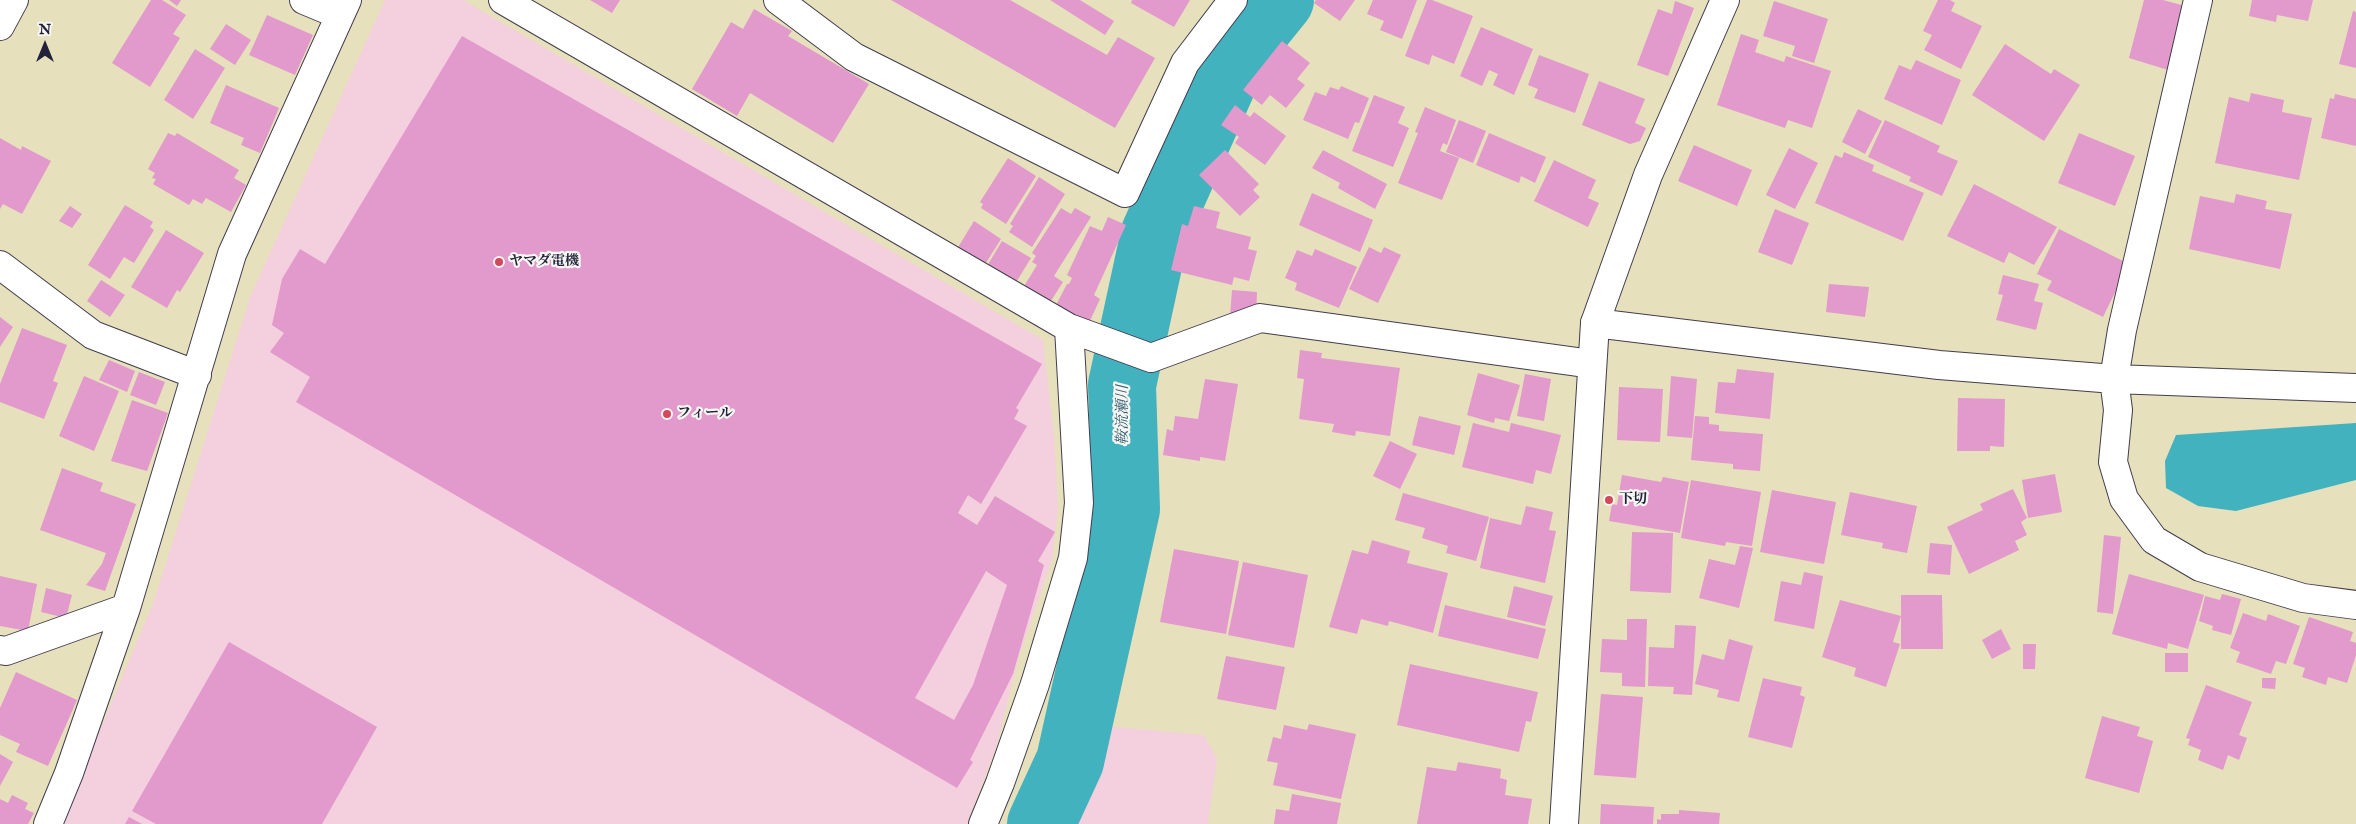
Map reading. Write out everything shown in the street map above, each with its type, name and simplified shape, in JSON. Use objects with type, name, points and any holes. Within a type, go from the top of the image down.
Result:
[{"type":"street","points":[[0,26],[14,0]]},
{"type":"street","points":[[48,824],[69,773],[126,608],[232,254],[343,8],[304,0]]},
{"type":"street","points":[[503,0],[1070,328],[1150,358],[1260,318],[1592,364]]},
{"type":"street","points":[[778,0],[854,57],[1125,193],[1185,63],[1233,0]]},
{"type":"street","points":[[1564,824],[1595,323],[1648,174],[1724,0]]},
{"type":"street","points":[[2198,0],[2122,330],[2114,379],[2118,410],[2113,462],[2124,499],[2154,540],[2200,567],[2303,598],[2356,605]]},
{"type":"street","points":[[0,265],[93,335],[197,374]]},
{"type":"street","points":[[1595,323],[1939,365],[2114,379],[2356,388]]},
{"type":"street","points":[[983,824],[1000,783],[1035,684],[1073,558],[1079,503],[1070,328]]},
{"type":"street","points":[[2,654],[126,608]]},
{"type":"shaded area","points":[[385,0],[463,0],[1043,340],[1054,436],[1058,508],[1052,560],[1019,656],[996,748],[967,824],[55,824],[96,740],[154,601],[251,295]]},
{"type":"shaded area","points":[[1105,726],[1204,735],[1217,759],[1208,824],[1076,824],[1083,809]]},
{"type":"water","points":[[2356,423],[2356,480],[2236,511],[2198,506],[2166,488],[2165,461],[2176,435]]},
{"type":"building","points":[[151,0],[162,0],[186,15],[173,34],[180,38],[150,87],[112,63]]},
{"type":"building","points":[[169,0],[181,0],[177,6]]},
{"type":"building","points":[[590,0],[620,0],[612,13]]},
{"type":"building","points":[[891,0],[1010,0],[1107,55],[1118,37],[1155,58],[1115,128]]},
{"type":"building","points":[[1050,0],[1080,0],[1114,21],[1105,35]]},
{"type":"building","points":[[1132,0],[1190,0],[1174,27],[1131,3]]},
{"type":"building","points":[[1316,0],[1355,0],[1340,21],[1314,3]]},
{"type":"building","points":[[1373,0],[1417,0],[1402,39],[1380,30],[1384,21],[1367,14]]},
{"type":"building","points":[[1427,0],[1432,0],[1473,16],[1454,64],[1432,55],[1429,65],[1405,56]]},
{"type":"building","points":[[1938,0],[1950,0],[1955,3],[1951,11],[1982,26],[1961,69],[1924,50],[1932,35],[1923,31]]},
{"type":"building","points":[[2144,0],[2163,0],[2185,6],[2168,70],[2129,58]]},
{"type":"building","points":[[2252,0],[2313,0],[2308,21],[2277,15],[2276,22],[2249,16]]},
{"type":"building","points":[[1675,1],[1694,8],[1668,76],[1637,65],[1658,9],[1672,14]]},
{"type":"building","points":[[1774,1],[1828,19],[1814,63],[1792,56],[1795,46],[1763,36]]},
{"type":"building","points":[[754,9],[792,31],[788,36],[869,84],[833,143],[750,93],[737,116],[692,89],[731,22],[743,29]]},
{"type":"building","points":[[2353,11],[2356,12],[2356,68],[2339,64]]},
{"type":"building","points":[[267,15],[313,35],[295,75],[249,55]]},
{"type":"building","points":[[226,24],[251,40],[235,65],[210,49]]},
{"type":"building","points":[[1481,27],[1533,49],[1514,95],[1493,85],[1498,74],[1489,70],[1482,86],[1460,76]]},
{"type":"building","points":[[1741,34],[1759,40],[1755,52],[1784,62],[1786,56],[1831,71],[1812,128],[1788,120],[1785,128],[1717,105]]},
{"type":"building","name":"フィール","points":[[462,36],[1042,364],[1016,408],[1019,410],[1014,419],[1027,426],[981,504],[968,495],[958,513],[977,525],[995,496],[1055,532],[1038,561],[1044,565],[1013,674],[970,760],[973,762],[957,788],[296,402],[310,377],[270,352],[284,333],[272,325],[282,279],[300,249],[325,264]],"holes":[[[986,571],[1007,585],[973,685],[954,720],[915,698]]]},
{"type":"building","points":[[1282,41],[1310,63],[1297,79],[1305,85],[1286,108],[1270,95],[1262,105],[1243,90]]},
{"type":"building","points":[[2005,44],[2051,74],[2054,69],[2080,85],[2044,141],[1972,95]]},
{"type":"building","points":[[195,49],[225,68],[193,119],[164,100]]},
{"type":"building","points":[[1539,55],[1589,74],[1575,113],[1534,98],[1538,89],[1528,85]]},
{"type":"building","points":[[1916,60],[1961,80],[1942,125],[1884,99],[1899,65],[1911,70]]},
{"type":"building","points":[[1599,81],[1645,99],[1635,123],[1646,128],[1640,141],[1630,144],[1582,125]]},
{"type":"building","points":[[226,85],[279,108],[260,153],[241,145],[244,138],[210,123]]},
{"type":"building","points":[[1341,86],[1369,98],[1359,123],[1355,122],[1348,139],[1303,120],[1315,92],[1326,96],[1330,87],[1339,90]]},
{"type":"building","points":[[2251,93],[2284,100],[2282,112],[2312,118],[2299,180],[2215,163],[2229,97],[2249,102]]},
{"type":"building","points":[[2335,94],[2356,99],[2356,146],[2321,138],[2330,98],[2334,99]]},
{"type":"building","points":[[1374,95],[1405,107],[1398,123],[1409,128],[1393,167],[1352,151]]},
{"type":"building","points":[[1235,105],[1250,117],[1254,112],[1286,136],[1265,165],[1235,143],[1239,137],[1221,125]]},
{"type":"building","points":[[1425,107],[1456,120],[1447,145],[1443,143],[1440,151],[1459,158],[1442,200],[1398,183],[1418,133],[1415,132]]},
{"type":"building","points":[[1858,109],[1882,121],[1865,154],[1842,142]]},
{"type":"building","points":[[1459,120],[1486,131],[1473,163],[1446,152]]},
{"type":"building","points":[[1885,120],[1940,146],[1937,152],[1958,161],[1942,196],[1909,181],[1911,177],[1868,157]]},
{"type":"building","points":[[168,133],[175,136],[177,133],[239,170],[234,178],[246,185],[231,212],[206,198],[202,204],[193,199],[189,205],[153,184],[156,179],[152,178],[155,173],[148,169]]},
{"type":"building","points":[[1489,133],[1546,157],[1535,183],[1521,176],[1519,183],[1476,165]]},
{"type":"building","points":[[2079,133],[2135,156],[2115,206],[2058,183]]},
{"type":"building","points":[[0,138],[21,150],[22,146],[51,161],[22,214],[3,204],[0,209]]},
{"type":"building","points":[[1694,145],[1752,170],[1737,206],[1678,181]]},
{"type":"building","points":[[1789,148],[1818,163],[1795,209],[1766,195]]},
{"type":"building","points":[[1225,150],[1259,184],[1253,190],[1260,197],[1240,216],[1199,175]]},
{"type":"building","points":[[1323,150],[1387,184],[1375,209],[1338,188],[1340,183],[1312,168]]},
{"type":"building","points":[[1844,152],[1874,165],[1872,171],[1924,193],[1903,241],[1815,203],[1835,155],[1842,158]]},
{"type":"building","points":[[1008,158],[1036,176],[1006,224],[981,208],[983,204],[980,202]]},
{"type":"building","points":[[1554,160],[1596,180],[1588,198],[1599,203],[1588,227],[1534,201]]},
{"type":"building","points":[[1039,177],[1065,194],[1032,247],[1009,232],[1013,226],[1010,224]]},
{"type":"building","points":[[1974,184],[2057,227],[2034,265],[2009,252],[2004,263],[1947,236]]},
{"type":"building","points":[[1312,193],[1373,220],[1360,252],[1299,225]]},
{"type":"building","points":[[2236,194],[2267,201],[2265,209],[2292,214],[2280,269],[2189,249],[2200,196],[2234,203]]},
{"type":"building","points":[[125,205],[153,222],[150,227],[154,230],[134,263],[124,257],[110,279],[88,265]]},
{"type":"building","points":[[70,206],[82,214],[72,228],[59,221]]},
{"type":"building","points":[[1194,206],[1220,212],[1216,228],[1251,237],[1248,249],[1257,251],[1249,281],[1234,277],[1232,285],[1171,270],[1182,224],[1188,226]]},
{"type":"building","points":[[1061,208],[1071,214],[1075,208],[1091,217],[1054,276],[1063,282],[1049,304],[1023,288],[1037,265],[1032,262],[1036,256],[1032,253]]},
{"type":"building","points":[[1775,209],[1809,223],[1792,265],[1758,252]]},
{"type":"building","points":[[1108,217],[1126,225],[1094,295],[1100,299],[1089,323],[1055,307],[1072,278],[1067,275],[1090,226],[1102,231]]},
{"type":"building","points":[[974,221],[1001,239],[984,266],[957,249]]},
{"type":"building","points":[[2059,229],[2129,264],[2103,317],[2047,290],[2052,281],[2037,274]]},
{"type":"building","points":[[166,230],[204,253],[180,292],[177,290],[167,308],[131,287]]},
{"type":"building","points":[[1002,241],[1031,258],[1015,284],[987,266]]},
{"type":"building","points":[[1369,247],[1381,253],[1384,247],[1401,255],[1378,303],[1349,289]]},
{"type":"building","points":[[1315,249],[1357,267],[1339,308],[1295,290],[1297,283],[1285,278],[1297,250],[1312,256]]},
{"type":"building","points":[[2003,275],[2039,284],[2034,301],[2043,303],[2036,330],[1996,320],[2003,295],[1998,294]]},
{"type":"building","points":[[101,280],[125,295],[110,317],[87,301]]},
{"type":"building","points":[[1829,284],[1869,287],[1865,317],[1826,312]]},
{"type":"building","points":[[1232,290],[1257,292],[1256,317],[1230,316]]},
{"type":"building","points":[[0,317],[13,327],[0,347]]},
{"type":"building","points":[[22,328],[67,345],[53,381],[58,383],[44,419],[0,402],[0,384]]},
{"type":"building","points":[[1300,350],[1322,353],[1321,358],[1400,368],[1390,436],[1356,431],[1355,436],[1332,432],[1334,424],[1299,419],[1304,379],[1297,378]]},
{"type":"building","points":[[109,360],[135,371],[127,392],[99,380]]},
{"type":"building","points":[[1737,369],[1774,373],[1770,419],[1715,413],[1718,382],[1735,383]]},
{"type":"building","points":[[139,372],[165,382],[156,405],[130,395]]},
{"type":"building","points":[[1478,373],[1520,385],[1509,421],[1495,418],[1494,423],[1467,415]]},
{"type":"building","points":[[1525,374],[1551,379],[1544,421],[1517,416]]},
{"type":"building","points":[[84,376],[119,391],[94,451],[59,436]]},
{"type":"building","points":[[1671,376],[1697,379],[1692,438],[1667,436]]},
{"type":"building","points":[[1205,379],[1238,384],[1225,461],[1200,457],[1200,461],[1163,455],[1167,429],[1173,431],[1175,416],[1198,419]]},
{"type":"building","points":[[1619,387],[1663,389],[1660,442],[1617,440]]},
{"type":"building","points":[[1958,398],[2005,399],[2004,447],[1990,446],[1990,451],[1957,451]]},
{"type":"building","points":[[132,400],[168,413],[147,471],[111,461]]},
{"type":"building","points":[[1419,416],[1461,426],[1454,455],[1412,445]]},
{"type":"building","points":[[1695,416],[1709,417],[1709,424],[1719,425],[1719,431],[1763,434],[1760,471],[1733,469],[1733,464],[1691,460]]},
{"type":"building","points":[[1473,423],[1509,432],[1511,423],[1561,435],[1551,474],[1536,470],[1533,484],[1462,467]]},
{"type":"building","points":[[1390,441],[1417,454],[1400,489],[1373,476]]},
{"type":"building","points":[[62,468],[103,483],[100,491],[136,504],[105,591],[86,585],[102,564],[106,553],[40,530]]},
{"type":"building","points":[[2055,474],[2062,512],[2028,518],[2022,480]]},
{"type":"building","points":[[1622,475],[1661,482],[1663,477],[1689,482],[1680,533],[1609,521],[1612,504],[1617,505]]},
{"type":"building","points":[[1691,480],[1761,492],[1752,546],[1726,542],[1725,546],[1681,538]]},
{"type":"building","points":[[2013,489],[2027,518],[2021,522],[2027,535],[2015,541],[2019,550],[1969,574],[1947,527],[1983,510],[1980,504]]},
{"type":"building","points":[[1772,490],[1836,502],[1824,564],[1760,552]]},
{"type":"building","points":[[1850,492],[1917,506],[1907,553],[1882,548],[1883,543],[1841,535]]},
{"type":"building","points":[[1403,493],[1489,517],[1476,561],[1446,553],[1448,546],[1422,538],[1425,528],[1395,520]]},
{"type":"building","points":[[1526,506],[1553,512],[1549,530],[1556,531],[1545,583],[1480,568],[1490,518],[1521,525]]},
{"type":"building","points":[[1632,532],[1673,533],[1671,593],[1630,591]]},
{"type":"building","points":[[2104,535],[2121,537],[2113,614],[2097,612]]},
{"type":"building","points":[[1372,540],[1410,551],[1407,563],[1448,573],[1433,633],[1389,621],[1388,626],[1361,619],[1357,634],[1329,627],[1352,550],[1368,554]]},
{"type":"building","points":[[1930,543],[1952,545],[1950,575],[1927,573]]},
{"type":"building","points":[[1740,546],[1753,548],[1739,608],[1699,598],[1709,559],[1735,565]]},
{"type":"building","points":[[1174,549],[1239,561],[1226,634],[1160,622]]},
{"type":"building","points":[[1243,562],[1308,575],[1294,648],[1228,635]]},
{"type":"building","points":[[1804,572],[1823,576],[1814,629],[1774,621],[1781,581],[1801,585]]},
{"type":"building","points":[[2129,574],[2204,595],[2188,649],[2168,643],[2167,649],[2112,634]]},
{"type":"building","points":[[0,576],[37,584],[28,631],[0,626]]},
{"type":"building","points":[[1514,586],[1553,596],[1545,626],[1507,617]]},
{"type":"building","points":[[46,588],[72,595],[66,618],[41,612]]},
{"type":"building","points":[[2222,594],[2241,599],[2231,635],[2212,630],[2213,626],[2199,621],[2205,596],[2220,600]]},
{"type":"building","points":[[1901,595],[1942,595],[1943,649],[1901,649]]},
{"type":"building","points":[[1840,600],[1901,616],[1893,642],[1900,644],[1886,687],[1854,676],[1856,668],[1822,657]]},
{"type":"building","points":[[1445,605],[1546,629],[1538,659],[1438,636]]},
{"type":"building","points":[[2243,613],[2266,621],[2268,614],[2300,626],[2286,664],[2276,661],[2271,674],[2236,662],[2240,652],[2230,648]]},
{"type":"building","points":[[2309,617],[2353,632],[2350,641],[2356,643],[2356,655],[2347,683],[2328,677],[2326,685],[2302,677],[2305,668],[2293,664]]},
{"type":"building","points":[[1627,619],[1647,619],[1645,687],[1622,686],[1622,673],[1600,672],[1602,639],[1627,640]]},
{"type":"building","points":[[1675,625],[1696,626],[1692,695],[1673,694],[1674,687],[1648,686],[1649,647],[1674,648]]},
{"type":"building","points":[[2001,629],[2011,649],[1992,659],[1982,640]]},
{"type":"building","points":[[1729,639],[1753,646],[1739,702],[1717,697],[1719,690],[1695,684],[1702,654],[1724,660]]},
{"type":"building","points":[[229,642],[377,727],[322,824],[156,824],[132,811]]},
{"type":"building","points":[[2023,644],[2036,644],[2035,669],[2023,669]]},
{"type":"building","points":[[2165,653],[2188,653],[2188,672],[2165,672]]},
{"type":"building","points":[[1226,656],[1285,667],[1276,710],[1217,699]]},
{"type":"building","points":[[1410,664],[1538,692],[1531,722],[1526,721],[1519,752],[1397,725]]},
{"type":"building","points":[[16,672],[77,700],[48,766],[16,752],[20,744],[0,735],[0,708]]},
{"type":"building","points":[[1763,678],[1802,687],[1800,695],[1805,697],[1792,748],[1748,737]]},
{"type":"building","points":[[2262,678],[2276,678],[2275,689],[2262,688]]},
{"type":"building","points":[[2206,685],[2252,702],[2239,735],[2247,738],[2239,760],[2228,755],[2223,770],[2198,760],[2201,750],[2188,745],[2190,739],[2186,738]]},
{"type":"building","points":[[1601,694],[1643,697],[1636,778],[1594,775]]},
{"type":"building","points":[[2102,716],[2140,727],[2137,736],[2153,741],[2139,793],[2085,778]]},
{"type":"building","points":[[1309,724],[1356,734],[1341,799],[1273,785],[1278,763],[1267,761],[1273,737],[1281,739],[1284,725],[1307,730]]},
{"type":"building","points":[[0,754],[13,762],[0,786]]},
{"type":"building","points":[[1458,762],[1501,769],[1500,778],[1507,780],[1505,795],[1532,799],[1528,824],[1417,824],[1427,767],[1456,771]]},
{"type":"building","points":[[1292,794],[1341,803],[1337,824],[1274,824],[1276,809],[1289,811]]},
{"type":"building","points":[[12,795],[28,803],[25,809],[34,813],[28,824],[0,824],[0,799],[8,803]]},
{"type":"building","points":[[1601,804],[1654,807],[1653,824],[1600,824]]},
{"type":"building","points":[[1679,810],[1720,813],[1719,824],[1657,824],[1657,819],[1661,820],[1661,814],[1679,814]]},
{"type":"building","points":[[129,817],[142,824],[125,824]]},
{"type":"waterway","name":"鞍流瀬川","points":[[1041,824],[1070,761],[1126,509],[1122,385],[1155,233],[1234,57],[1280,0]]},
{"type":"place","name":"ヤマダ電機","points":[[499,262]]},
{"type":"place","name":"フィール","points":[[667,414]]},
{"type":"place","name":"下切","points":[[1609,500]]}]
